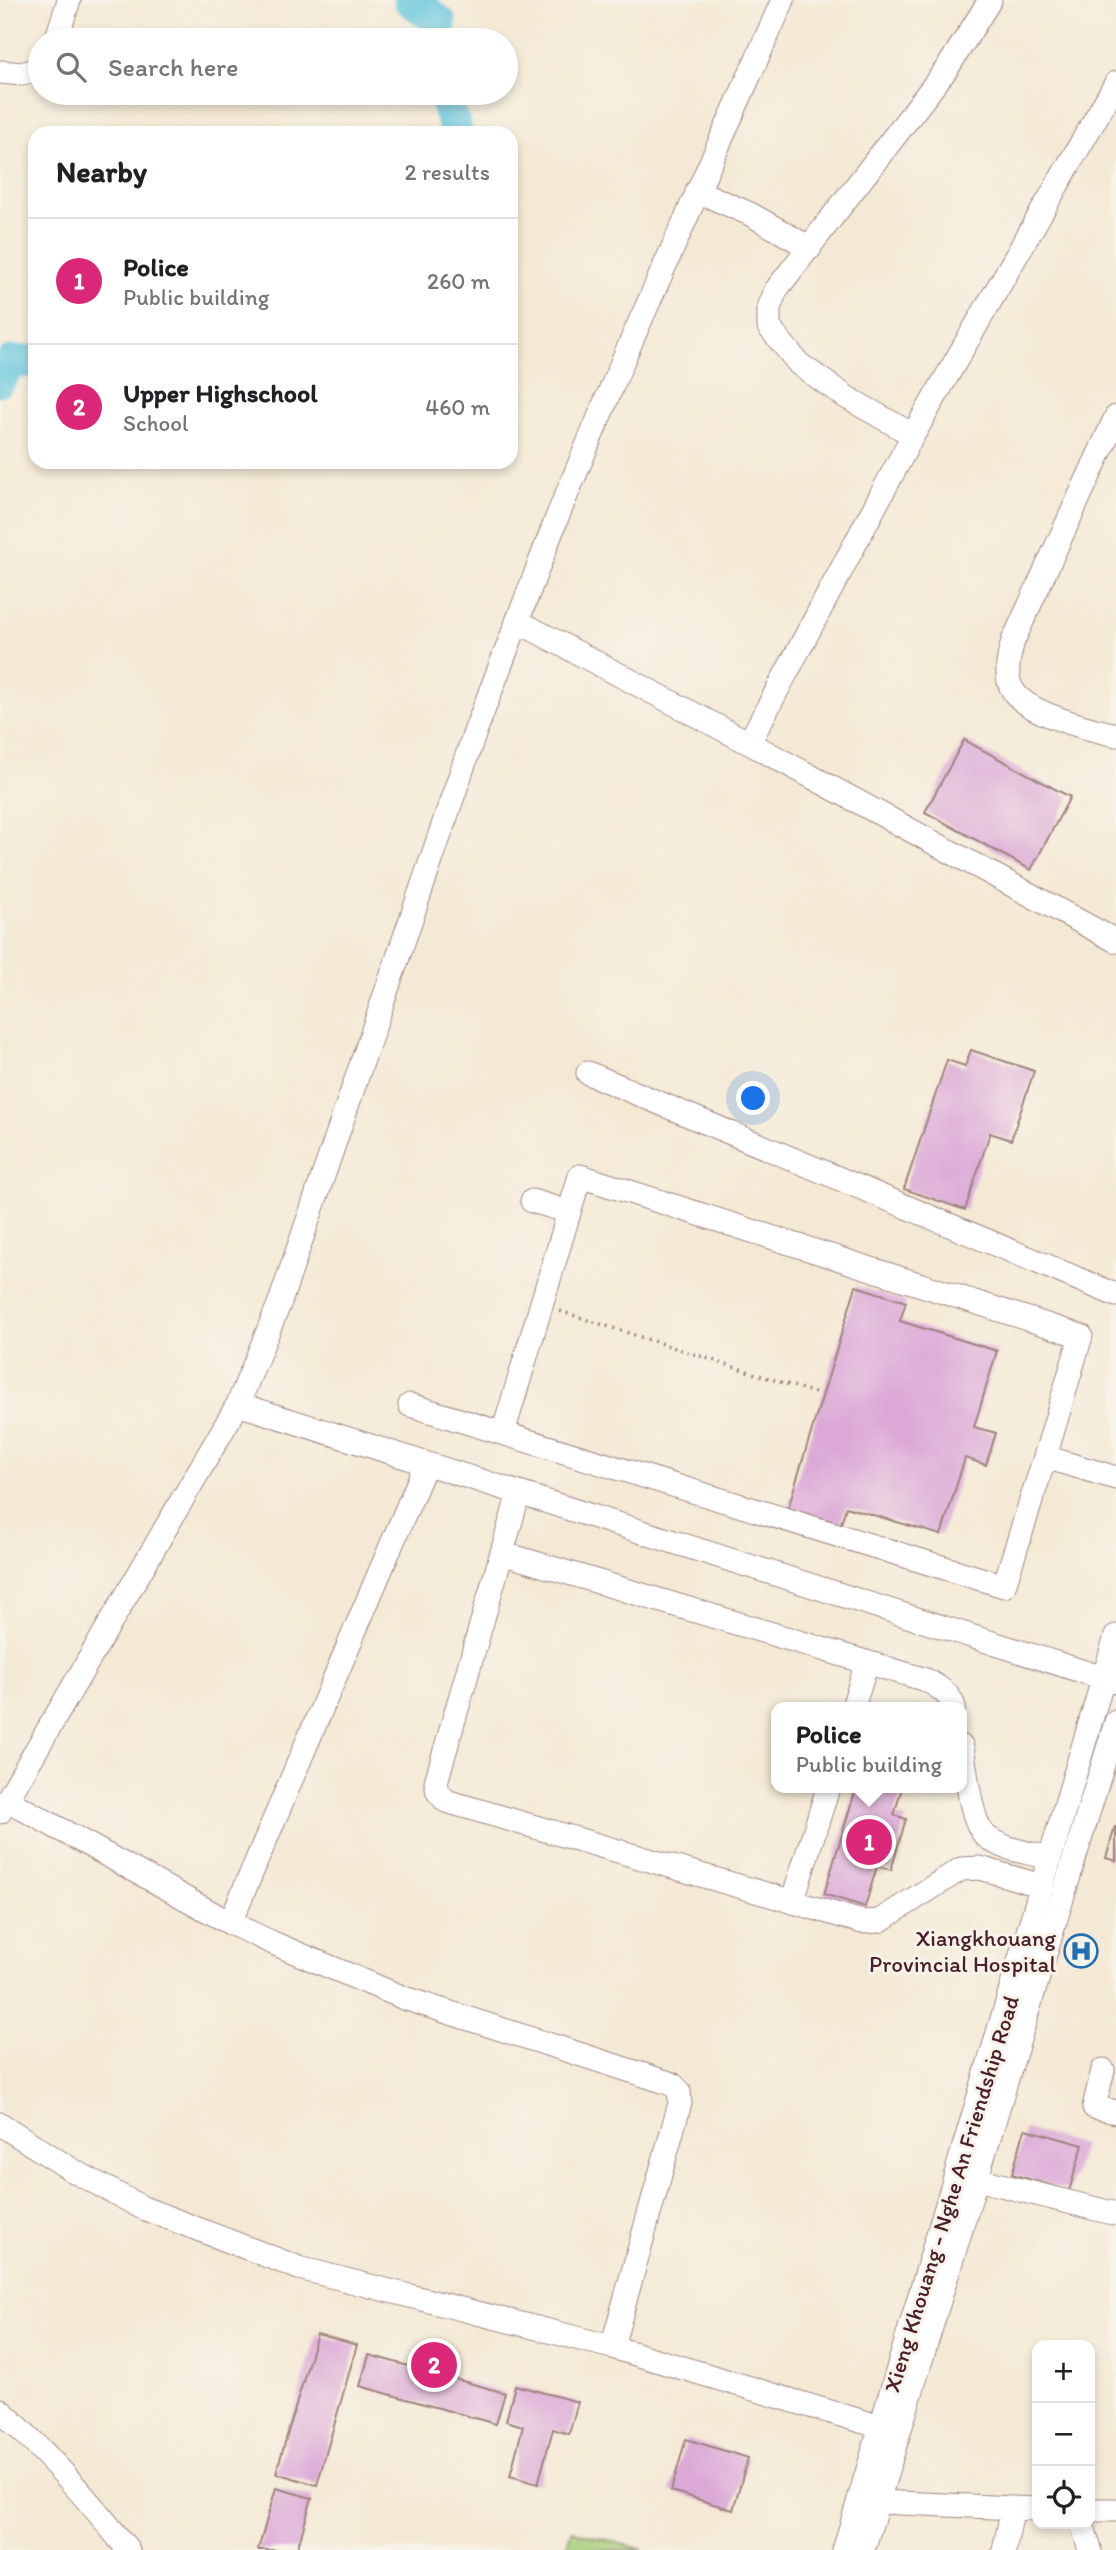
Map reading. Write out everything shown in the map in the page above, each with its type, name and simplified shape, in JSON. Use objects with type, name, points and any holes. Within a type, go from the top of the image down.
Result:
[{"type":"street","points":[[61,28],[69,0]]},
{"type":"street","points":[[612,2347],[680,2103],[679,2091],[672,2084],[404,1998],[230,1923],[4,1806],[239,1404],[280,1302],[462,770],[517,621],[590,437],[783,0]]},
{"type":"street","points":[[914,435],[846,397],[799,363],[769,327],[769,308],[776,290],[948,67],[989,0]]},
{"type":"street","points":[[0,72],[28,72]]},
{"type":"street","points":[[749,743],[914,435],[1116,83]]},
{"type":"street","points":[[697,191],[750,214],[810,248]]},
{"type":"street","points":[[1116,417],[1013,641],[1007,668],[1012,690],[1032,708],[1116,735]]},
{"type":"street","points":[[517,621],[1116,940]]},
{"type":"street","points":[[588,1073],[1116,1295]]},
{"type":"street","points":[[410,1405],[1004,1586],[1081,1336],[580,1176],[503,1433]]},
{"type":"street","points":[[532,1201],[569,1212]]},
{"type":"street","points":[[239,1404],[1110,1681]]},
{"type":"street","points":[[1045,1457],[1116,1478]]},
{"type":"street","points":[[230,1923],[426,1464]]},
{"type":"street","points":[[519,1493],[436,1782],[438,1792],[446,1801],[862,1922],[879,1921],[961,1868],[980,1868],[1042,1886]]},
{"type":"street","points":[[502,1553],[926,1680],[943,1689],[951,1702]]},
{"type":"street","name":"Xieng Khouang - Nghe An Friendship Road","points":[[844,2550],[1050,1858],[1110,1681],[1116,1636]]},
{"type":"street","points":[[855,1702],[867,1662]]},
{"type":"street","name":"Xieng Khouang - Nghe An Friendship Road","points":[[863,2550],[1116,1722]]},
{"type":"street","points":[[967,1774],[976,1823],[984,1835],[994,1842],[1050,1858]]},
{"type":"street","points":[[792,1902],[826,1793]]},
{"type":"street","points":[[1102,2070],[1094,2107],[1116,2112]]},
{"type":"street","points":[[0,2124],[72,2170],[144,2208],[299,2268],[612,2347],[881,2427]]},
{"type":"street","points":[[977,2179],[1116,2214]]},
{"type":"street","points":[[0,2410],[40,2446],[128,2550]]},
{"type":"street","points":[[878,2502],[1032,2509]]},
{"type":"street","points":[[1004,2550],[1013,2508]]},
{"type":"street","points":[[1095,2510],[1116,2510]]},
{"type":"street","points":[[1084,2529],[1090,2550]]},
{"type":"path","points":[[541,1305],[815,1393]]},
{"type":"green space","points":[[571,2530],[643,2550],[566,2550]]},
{"type":"building","points":[[964,740],[1070,797],[1031,870],[925,812]]},
{"type":"building","points":[[971,1050],[1034,1071],[1011,1140],[990,1133],[965,1210],[904,1189],[947,1060],[965,1066]]},
{"type":"building","points":[[856,1286],[906,1302],[900,1321],[997,1351],[974,1427],[996,1433],[986,1465],[965,1458],[941,1535],[846,1507],[841,1524],[788,1508]]},
{"type":"building","points":[[854,1793],[901,1793],[894,1815],[906,1819],[891,1870],[877,1866],[865,1907],[824,1894]]},
{"type":"building","points":[[1116,1827],[1116,1861],[1106,1858]]},
{"type":"building","points":[[1025,2129],[1083,2145],[1069,2191],[1012,2174]]},
{"type":"building","points":[[317,2334],[357,2345],[317,2485],[276,2473]]},
{"type":"building","points":[[369,2355],[505,2393],[496,2424],[360,2386]]},
{"type":"building","points":[[515,2385],[578,2402],[569,2434],[553,2429],[538,2484],[510,2476],[523,2426],[506,2421]]},
{"type":"building","points":[[686,2439],[748,2458],[733,2510],[671,2491]]},
{"type":"building","points":[[276,2488],[312,2498],[297,2550],[258,2550]]},
{"type":"waterway","points":[[410,0],[440,22],[440,28]]},
{"type":"waterway","points":[[447,105],[455,126]]},
{"type":"waterway","points":[[0,380],[11,362],[28,361]]},
{"type":"place","name":"Police","points":[[869,1842]]},
{"type":"place","name":"Xiangkhouang Provincial Hospital","points":[[1081,1951]]},
{"type":"place","name":"Upper Highschool","points":[[434,2365]]}]
